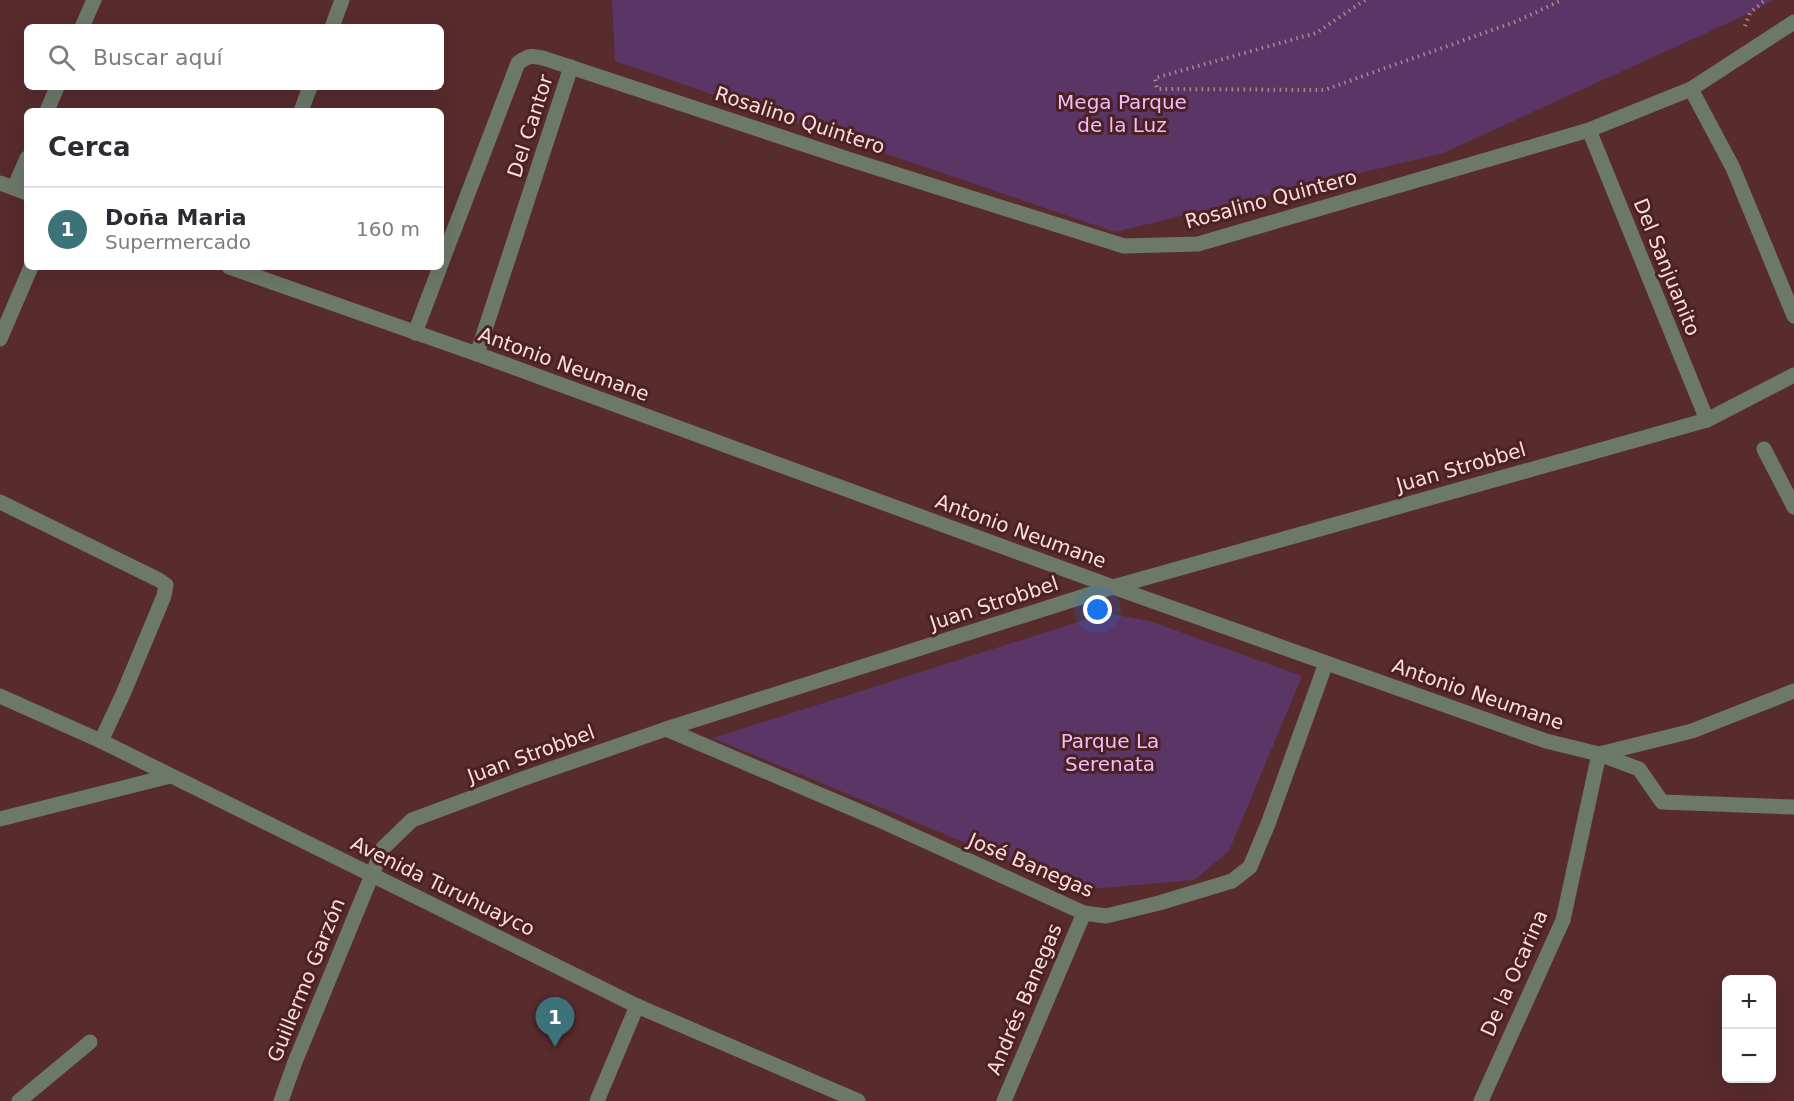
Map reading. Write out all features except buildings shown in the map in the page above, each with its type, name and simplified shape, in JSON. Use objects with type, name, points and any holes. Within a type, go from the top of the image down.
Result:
[{"type":"street","points":[[83,24],[93,0]]},
{"type":"street","points":[[333,24],[342,0]]},
{"type":"street","name":"Rosalino Quintero","points":[[571,67],[848,159],[1124,246],[1198,244],[1589,130],[1691,89],[1794,22]]},
{"type":"street","name":"Del Cantor","points":[[444,256],[518,63],[528,56],[536,56],[571,67],[477,354]]},
{"type":"street","points":[[1691,89],[1733,168],[1794,316]]},
{"type":"street","points":[[48,108],[56,90]]},
{"type":"street","points":[[302,108],[309,90]]},
{"type":"street","name":"Del Sanjuanito","points":[[1589,130],[1707,420]]},
{"type":"street","points":[[14,188],[24,165]]},
{"type":"street","points":[[0,339],[30,270]]},
{"type":"street","name":"Antonio Neumane","points":[[241,270],[1326,663],[1546,741],[1599,754],[1639,770],[1662,802],[1794,807]]},
{"type":"street","name":"Del Cantor","points":[[415,333],[439,270]]},
{"type":"street","name":"Juan Strobbel","points":[[371,874],[383,848],[412,820],[666,729],[1113,587],[1707,420],[1794,375]]},
{"type":"street","points":[[1764,449],[1794,507]]},
{"type":"street","points":[[0,502],[166,585],[164,596],[101,741]]},
{"type":"street","name":"José Banegas","points":[[666,729],[877,819],[1084,913],[1106,916],[1232,881],[1250,867],[1268,824],[1326,663]]},
{"type":"street","points":[[1599,754],[1692,731],[1794,691]]},
{"type":"street","name":"Avenida Turuhuayco","points":[[0,696],[101,741],[637,1006],[858,1101]]},
{"type":"street","name":"De la Ocarina","points":[[1481,1101],[1563,920],[1599,754]]},
{"type":"street","points":[[0,819],[170,776]]},
{"type":"street","name":"Guillermo Garzón","points":[[281,1101],[371,874]]},
{"type":"street","name":"Andrés Banegas","points":[[1004,1101],[1084,913]]},
{"type":"street","points":[[597,1101],[637,1006]]},
{"type":"street","points":[[19,1101],[90,1042]]},
{"type":"path","points":[[1365,0],[1316,33],[1155,78],[1157,89],[1324,90],[1515,22],[1562,0]]},
{"type":"green space","name":"Mega Parque de la Luz","points":[[612,0],[1772,0],[1750,13],[1443,153],[1115,232],[615,61]]},
{"type":"green space","name":"Parque La Serenata","points":[[1106,613],[1150,621],[1302,676],[1229,851],[1194,880],[1079,890],[713,738]]},
{"type":"place","name":"Doña Maria","points":[[555,1047]]}]
